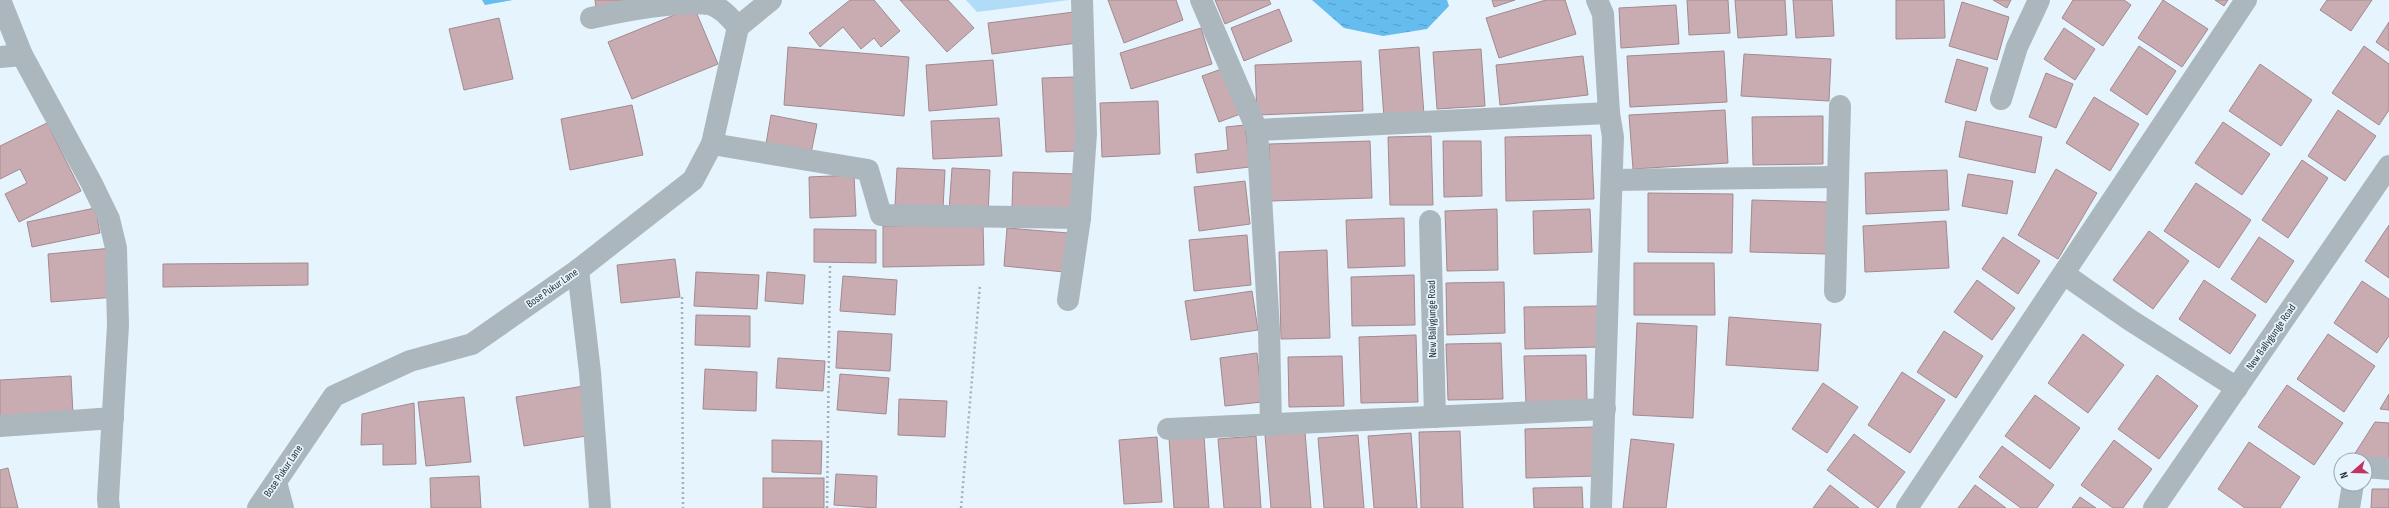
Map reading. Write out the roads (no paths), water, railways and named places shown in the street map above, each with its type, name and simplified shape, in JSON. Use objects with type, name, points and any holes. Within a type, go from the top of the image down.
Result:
[{"type":"street","points":[[0,0],[22,56],[109,218],[116,248],[118,325],[108,499],[109,508]]},
{"type":"street","points":[[591,18],[686,0],[710,4],[727,14],[738,27],[771,0]]},
{"type":"street","points":[[1068,300],[1080,218],[1086,134],[1082,0]]},
{"type":"street","points":[[1201,0],[1257,130],[1269,329],[1271,426]]},
{"type":"street","points":[[1597,0],[1603,14],[1609,113],[1613,137],[1601,508]]},
{"type":"street","points":[[2001,99],[2017,46],[2039,0]]},
{"type":"street","points":[[1907,508],[2246,0]]},
{"type":"street","name":"Bose Pukur Lane","points":[[258,508],[334,396],[410,361],[472,344],[578,270],[693,180],[712,144],[738,27]]},
{"type":"street","points":[[0,57],[22,56]]},
{"type":"street","points":[[1835,292],[1840,106]]},
{"type":"street","points":[[1257,130],[1609,113]]},
{"type":"street","points":[[712,144],[868,170],[881,215],[1080,218]]},
{"type":"street","name":"New Ballygunge Road","points":[[2154,508],[2389,166]]},
{"type":"street","points":[[1612,180],[1838,177]]},
{"type":"street","name":"New Ballygunge Road","points":[[1430,220],[1435,417]]},
{"type":"street","points":[[578,270],[590,372],[600,508]]},
{"type":"street","points":[[2064,274],[2130,320],[2237,388]]},
{"type":"street","points":[[1168,429],[1271,426],[1605,409]]},
{"type":"street","points":[[0,426],[113,418]]},
{"type":"street","points":[[2373,468],[2389,469]]},
{"type":"street","points":[[276,482],[283,508]]},
{"type":"street","points":[[2349,508],[2352,492]]},
{"type":"water","points":[[482,0],[513,0],[485,5]]},
{"type":"water","points":[[1312,0],[1447,0],[1449,6],[1427,29],[1383,36],[1344,28]]}]
